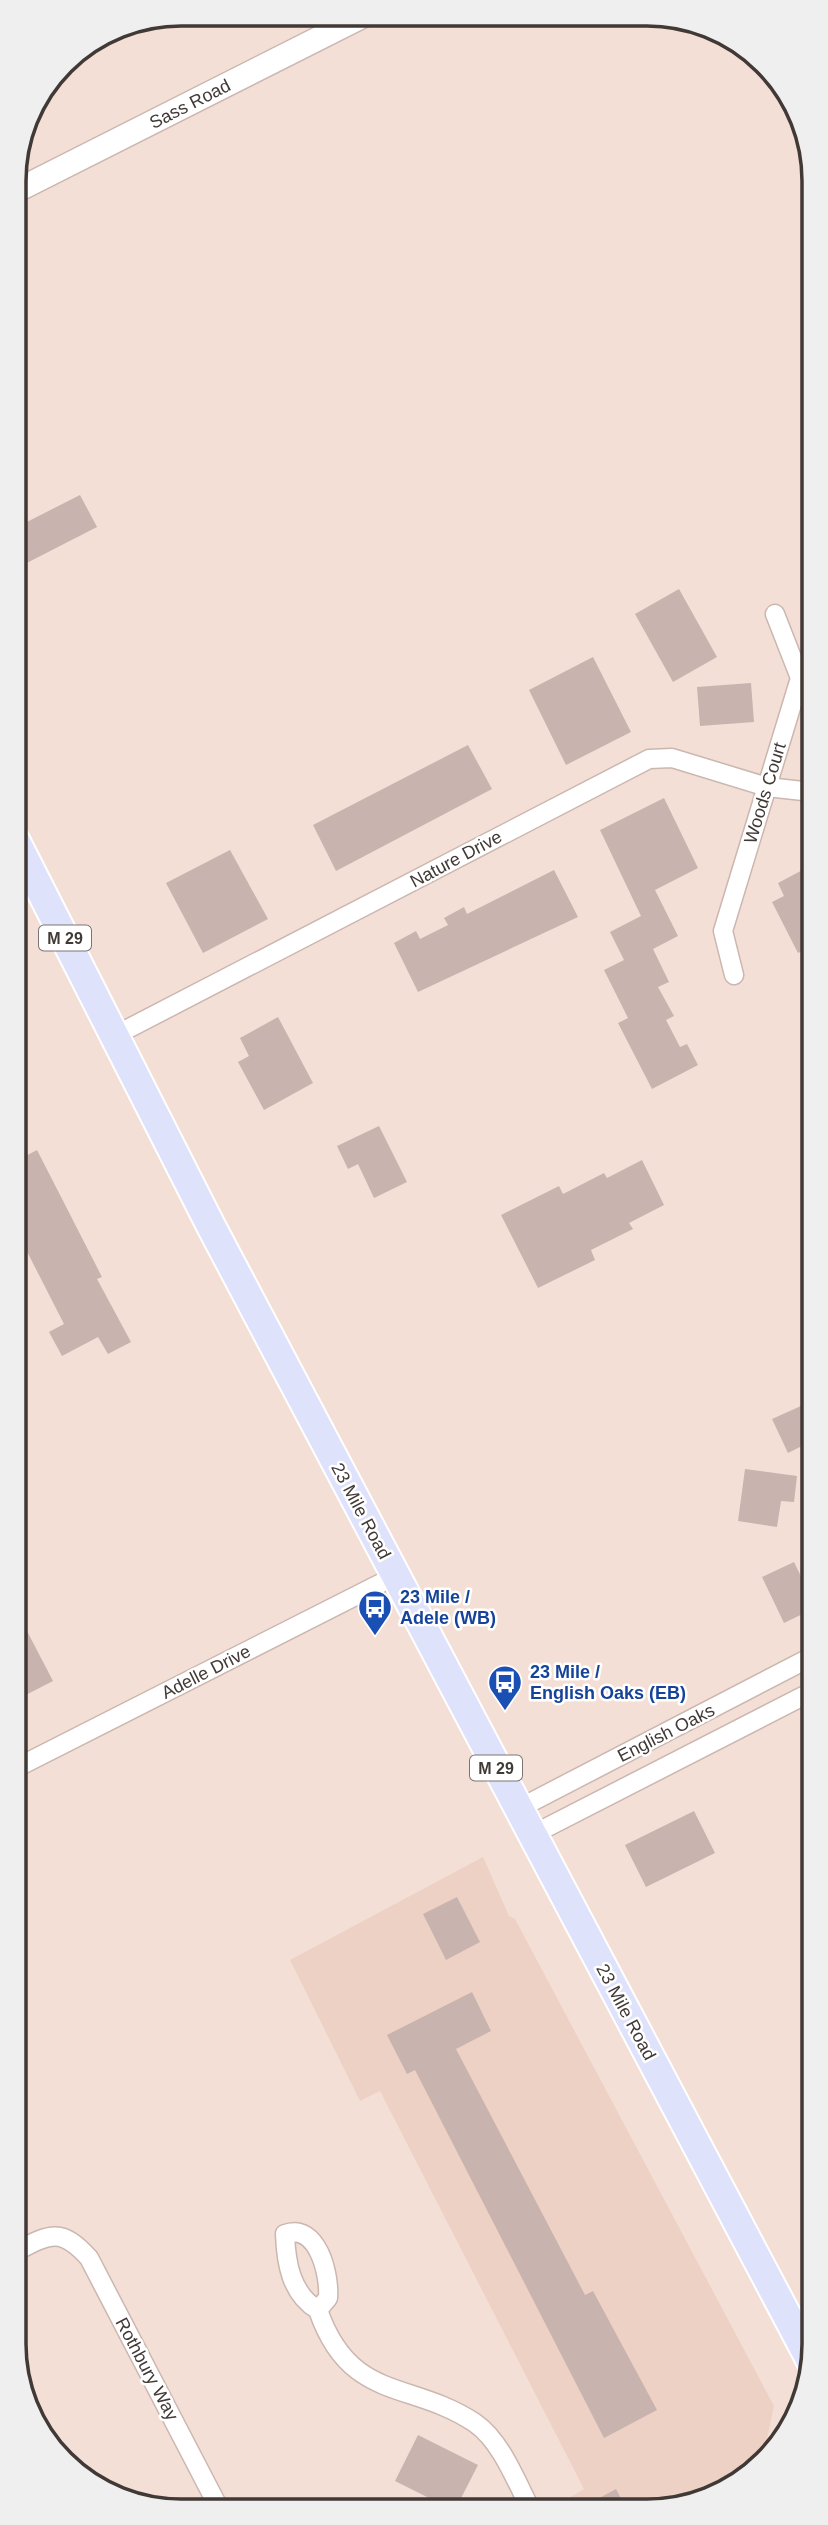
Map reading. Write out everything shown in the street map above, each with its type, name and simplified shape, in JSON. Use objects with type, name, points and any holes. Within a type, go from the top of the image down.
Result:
[{"type":"main road","name":"23 Mile Road","points":[[27,863],[395,1576],[801,2342]]},
{"type":"street","name":"Sass Road","points":[[27,185],[343,26]]},
{"type":"street","name":"Woods Court","points":[[734,975],[723,931],[800,678],[775,614]]},
{"type":"street","name":"Nature Drive","points":[[114,1036],[649,759],[672,758],[767,787],[802,791]]},
{"type":"street","name":"Adelle Drive","points":[[26,1763],[395,1576]]},
{"type":"street","name":"English Oaks","points":[[518,1809],[801,1662]]},
{"type":"street","name":"English Oaks","points":[[532,1835],[801,1697]]},
{"type":"street","points":[[318,2310],[328,2298],[329,2287],[320,2257],[302,2232],[285,2234],[286,2256],[297,2291],[306,2303],[318,2310],[335,2348],[358,2370],[405,2395],[453,2412],[476,2424],[488,2435],[525,2499]]},
{"type":"street","name":"Rothbury Way","points":[[26,2246],[42,2238],[66,2237],[89,2258],[214,2499]]},
{"type":"shaded area","points":[[483,1857],[509,1916],[515,1919],[774,2406],[766,2442],[741,2467],[706,2487],[677,2496],[647,2499],[567,2499],[584,2489],[380,2091],[360,2101],[290,1960]]},
{"type":"building","points":[[80,495],[97,527],[27,563],[27,522]]},
{"type":"building","points":[[679,589],[717,657],[673,682],[635,614]]},
{"type":"building","points":[[593,657],[631,732],[566,765],[529,690]]},
{"type":"building","points":[[751,683],[754,722],[700,726],[697,687]]},
{"type":"building","points":[[468,745],[492,789],[336,871],[313,825]]},
{"type":"building","points":[[664,798],[698,868],[655,890],[678,936],[653,949],[669,982],[658,987],[674,1016],[666,1020],[680,1047],[687,1044],[698,1065],[652,1089],[618,1023],[628,1018],[604,970],[624,960],[610,932],[641,916],[600,830]]},
{"type":"building","points":[[230,850],[268,919],[203,953],[166,883]]},
{"type":"building","points":[[554,870],[578,917],[418,992],[394,943],[416,931],[420,939],[448,925],[444,918],[464,907],[467,914]]},
{"type":"building","points":[[802,870],[802,951],[798,953],[772,902],[784,896],[778,883]]},
{"type":"building","points":[[278,1017],[313,1083],[264,1110],[238,1062],[249,1056],[240,1038]]},
{"type":"building","points":[[379,1126],[407,1182],[374,1198],[358,1164],[348,1169],[337,1146]]},
{"type":"building","points":[[37,1150],[102,1277],[97,1279],[131,1342],[108,1354],[98,1337],[62,1356],[49,1332],[64,1324],[27,1251],[27,1155]]},
{"type":"building","points":[[642,1160],[664,1205],[629,1223],[633,1229],[591,1250],[595,1260],[538,1288],[501,1215],[559,1186],[563,1194],[604,1173],[607,1178]]},
{"type":"building","points":[[801,1406],[801,1446],[788,1453],[772,1419]]},
{"type":"building","points":[[745,1469],[797,1476],[794,1502],[781,1501],[777,1527],[738,1521]]},
{"type":"building","points":[[794,1562],[801,1577],[801,1615],[784,1623],[762,1577]]},
{"type":"building","points":[[26,1630],[53,1681],[26,1695]]},
{"type":"building","points":[[694,1811],[715,1853],[646,1887],[625,1845]]},
{"type":"building","points":[[457,1897],[480,1942],[446,1960],[423,1914]]},
{"type":"building","points":[[472,1992],[491,2031],[456,2049],[585,2295],[593,2291],[657,2410],[604,2438],[415,2070],[407,2074],[387,2035]]},
{"type":"building","points":[[418,2435],[478,2465],[461,2499],[431,2499],[395,2481]]},
{"type":"building","points":[[616,2489],[621,2499],[598,2499]]},
{"type":"place","name":"23 Mile / Adele (WB)","points":[[375,1637]]},
{"type":"place","name":"23 Mile / English Oaks (EB)","points":[[505,1712]]}]
